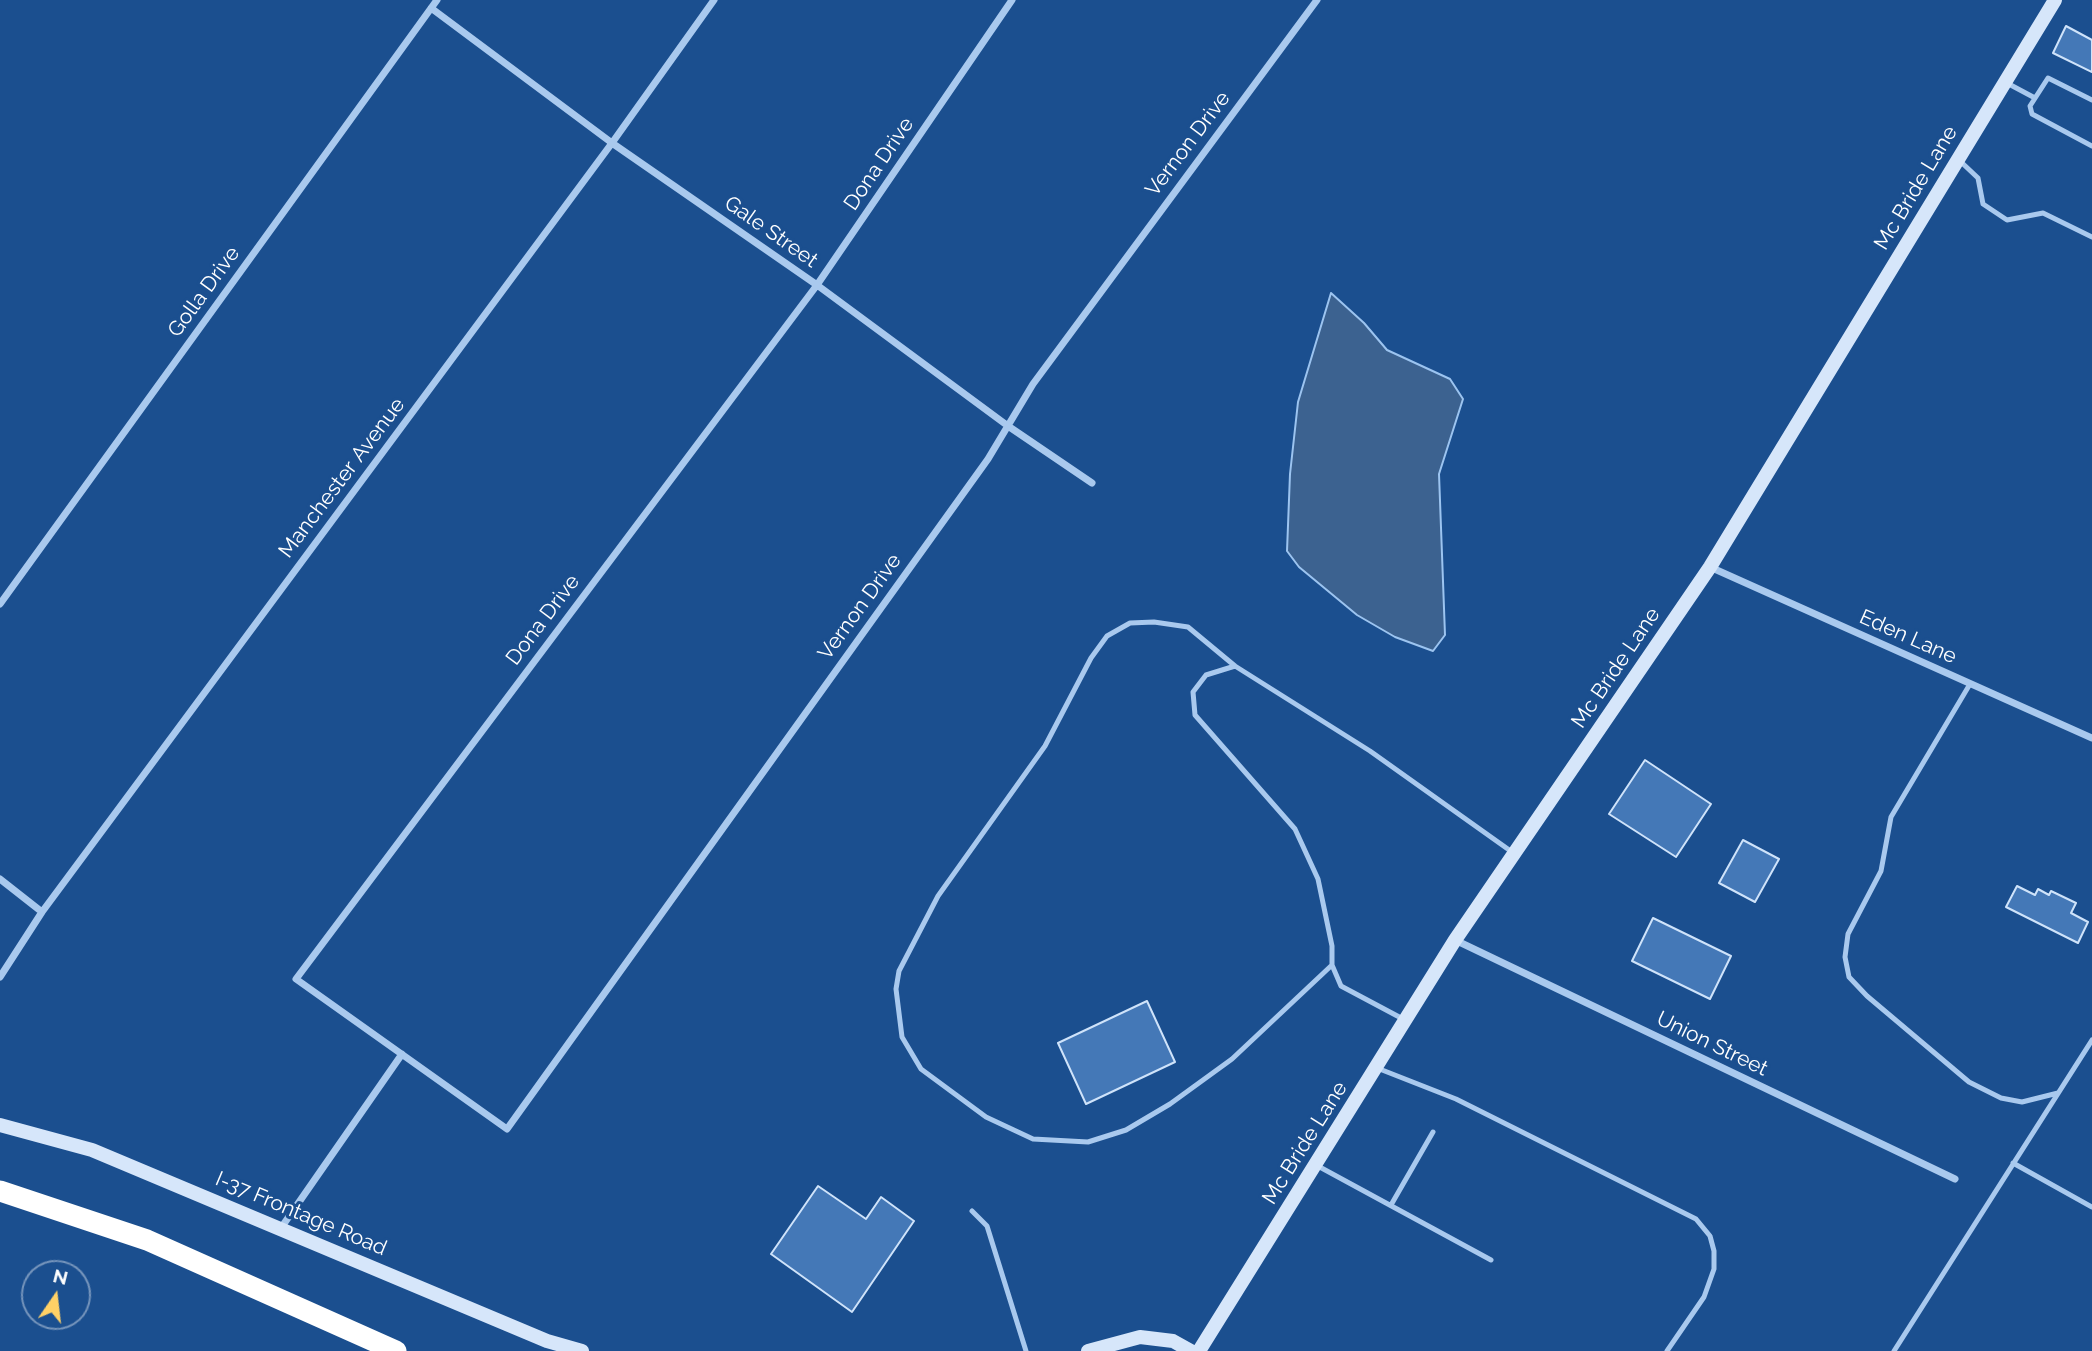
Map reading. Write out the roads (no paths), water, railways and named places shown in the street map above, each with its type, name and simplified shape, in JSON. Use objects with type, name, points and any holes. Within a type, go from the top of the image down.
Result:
[{"type":"highway","points":[[0,1191],[147,1240],[396,1351]]},
{"type":"street","name":"Golla Drive","points":[[0,604],[437,0]]},
{"type":"street","name":"Manchester Avenue","points":[[0,977],[43,912],[612,143],[714,0]]},
{"type":"street","name":"Dona Drive","points":[[402,1055],[296,979],[817,285],[1012,0]]},
{"type":"street","name":"Vernon Drive","points":[[402,1055],[507,1129],[988,459],[1033,384],[1317,0]]},
{"type":"street","name":"Mc Bride Lane","points":[[1199,1351],[1455,940],[1710,568],[2055,0]]},
{"type":"street","name":"Gale Street","points":[[431,8],[612,143],[817,285],[1091,484]]},
{"type":"street","name":"Eden Lane","points":[[1710,568],[2092,738]]},
{"type":"street","points":[[0,879],[43,912]]},
{"type":"street","name":"Union Street","points":[[1455,940],[1955,1179]]},
{"type":"street","points":[[281,1228],[402,1055]]},
{"type":"street","name":"I-37 Frontage Road","points":[[0,1125],[92,1150],[547,1341],[582,1351]]},
{"type":"street","points":[[1097,1350],[1149,1337],[1173,1341],[1191,1351]]},
{"type":"lane","points":[[2092,100],[2048,78],[2030,106],[2032,114],[2092,146]]},
{"type":"lane","points":[[2005,82],[2035,98]]},
{"type":"lane","points":[[1958,159],[1978,178],[1983,204],[2007,220],[2043,213],[2092,237]]},
{"type":"lane","points":[[1332,965],[1233,1059],[1170,1104],[1126,1130],[1088,1142],[1033,1139],[986,1117],[921,1069],[902,1037],[896,989],[900,971],[938,896],[1045,746],[1091,658],[1107,636],[1130,623],[1154,622],[1188,627],[1235,666],[1370,751],[1514,853]]},
{"type":"lane","points":[[1235,666],[1206,675],[1193,692],[1195,715],[1295,829],[1318,879],[1332,946],[1332,965],[1340,986],[1406,1021]]},
{"type":"lane","points":[[1970,684],[1891,817],[1881,871],[1848,934],[1844,957],[1849,977],[1867,996],[1969,1082],[2001,1098],[2022,1102],[2058,1093]]},
{"type":"lane","points":[[1894,1351],[2092,1040]]},
{"type":"lane","points":[[1377,1068],[1456,1099],[1696,1219],[1710,1236],[1714,1251],[1714,1269],[1704,1297],[1667,1351]]},
{"type":"lane","points":[[1391,1205],[1433,1132]]},
{"type":"lane","points":[[2013,1163],[2092,1207]]},
{"type":"lane","points":[[1316,1165],[1491,1260]]},
{"type":"lane","points":[[972,1211],[987,1226],[1026,1351]]},
{"type":"water","points":[[1331,293],[1364,323],[1387,350],[1450,379],[1463,399],[1439,474],[1445,635],[1433,651],[1395,637],[1357,615],[1299,567],[1287,551],[1290,474],[1298,402]]}]
